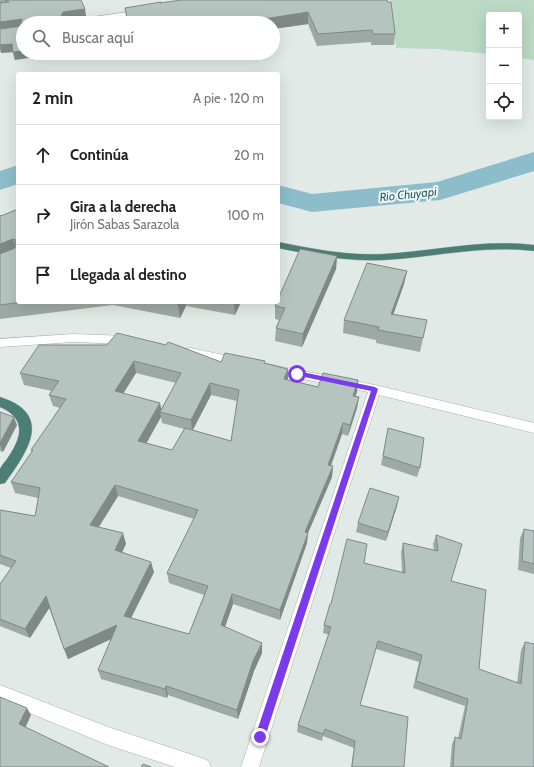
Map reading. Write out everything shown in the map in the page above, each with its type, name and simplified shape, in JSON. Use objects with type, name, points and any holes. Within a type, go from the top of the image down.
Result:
[{"type":"highway","points":[[280,246],[333,256],[359,257],[385,257],[483,246],[534,248]]},
{"type":"highway","points":[[0,402],[17,411],[24,418],[26,436],[18,456],[0,479]]},
{"type":"street","points":[[113,16],[152,10]]},
{"type":"street","points":[[0,343],[73,338],[124,340],[140,343]]},
{"type":"street","points":[[179,350],[375,389],[534,428]]},
{"type":"street","points":[[250,767],[375,389]]},
{"type":"street","points":[[0,693],[108,736],[202,767]]},
{"type":"green space","points":[[391,0],[534,0],[534,60],[522,58],[522,12],[486,12],[486,54],[437,49],[396,48]]},
{"type":"building","points":[[5,0],[81,0],[85,9],[63,12],[61,15],[63,16],[16,16],[16,20],[0,22],[0,3],[9,2]]},
{"type":"building","points":[[181,0],[387,0],[388,2],[391,2],[395,34],[373,34],[372,30],[318,34],[308,12],[280,16],[127,16],[125,8],[161,2],[160,3]]},
{"type":"building","points":[[16,27],[16,52],[13,52],[12,44],[0,45],[0,29]]},
{"type":"building","points":[[16,210],[16,240],[13,239],[0,244],[0,215],[1,216]]},
{"type":"building","points":[[16,240],[16,303],[0,305],[0,254],[15,248]]},
{"type":"building","points":[[300,249],[337,256],[303,334],[276,328],[285,308],[275,306],[276,304],[280,304],[280,294]]},
{"type":"building","points":[[367,263],[407,271],[391,314],[427,320],[423,338],[378,330],[379,327],[344,320]]},
{"type":"building","points":[[117,333],[166,345],[168,342],[221,362],[225,353],[265,361],[264,363],[288,369],[284,379],[318,387],[323,373],[358,380],[353,396],[359,397],[350,425],[343,423],[328,465],[333,466],[305,532],[308,533],[280,610],[232,594],[221,625],[262,643],[253,661],[237,710],[166,686],[165,689],[98,670],[117,625],[64,649],[46,596],[25,629],[0,619],[0,584],[16,561],[0,555],[0,510],[35,516],[40,488],[11,482],[66,399],[49,395],[59,381],[20,373],[39,345],[107,345]],"holes":[[[134,361],[181,373],[160,412],[191,420],[210,383],[239,390],[231,441],[185,428],[172,450],[138,441],[160,403],[115,391]],[[115,485],[198,510],[167,573],[208,586],[189,634],[124,616],[151,562],[115,550],[123,533],[90,525]]]},
{"type":"building","points":[[0,412],[14,417],[0,443]]},
{"type":"building","points":[[388,428],[424,438],[420,468],[383,456]]},
{"type":"building","points":[[370,488],[399,497],[388,532],[358,523]]},
{"type":"building","points":[[524,529],[534,531],[534,564],[522,561]]},
{"type":"building","points":[[436,535],[462,544],[451,581],[486,590],[479,669],[521,684],[525,642],[534,644],[534,767],[453,767],[455,737],[461,739],[468,699],[416,681],[422,655],[378,641],[360,705],[408,717],[404,767],[352,767],[355,741],[325,729],[323,734],[298,725],[331,627],[324,625],[331,604],[347,539],[367,544],[364,563],[405,573],[403,543],[438,551]]},
{"type":"building","points":[[0,697],[27,708],[19,724],[109,767],[0,767]]},
{"type":"building","points":[[143,764],[151,767],[141,767]]},
{"type":"waterway","name":"Rio Chuyapi","points":[[280,195],[312,203],[440,191],[534,161]]},
{"type":"waterway","name":"Rio Chuyapi","points":[[0,181],[16,175]]},
{"type":"route","points":[[260,737],[375,389],[297,374]]}]
